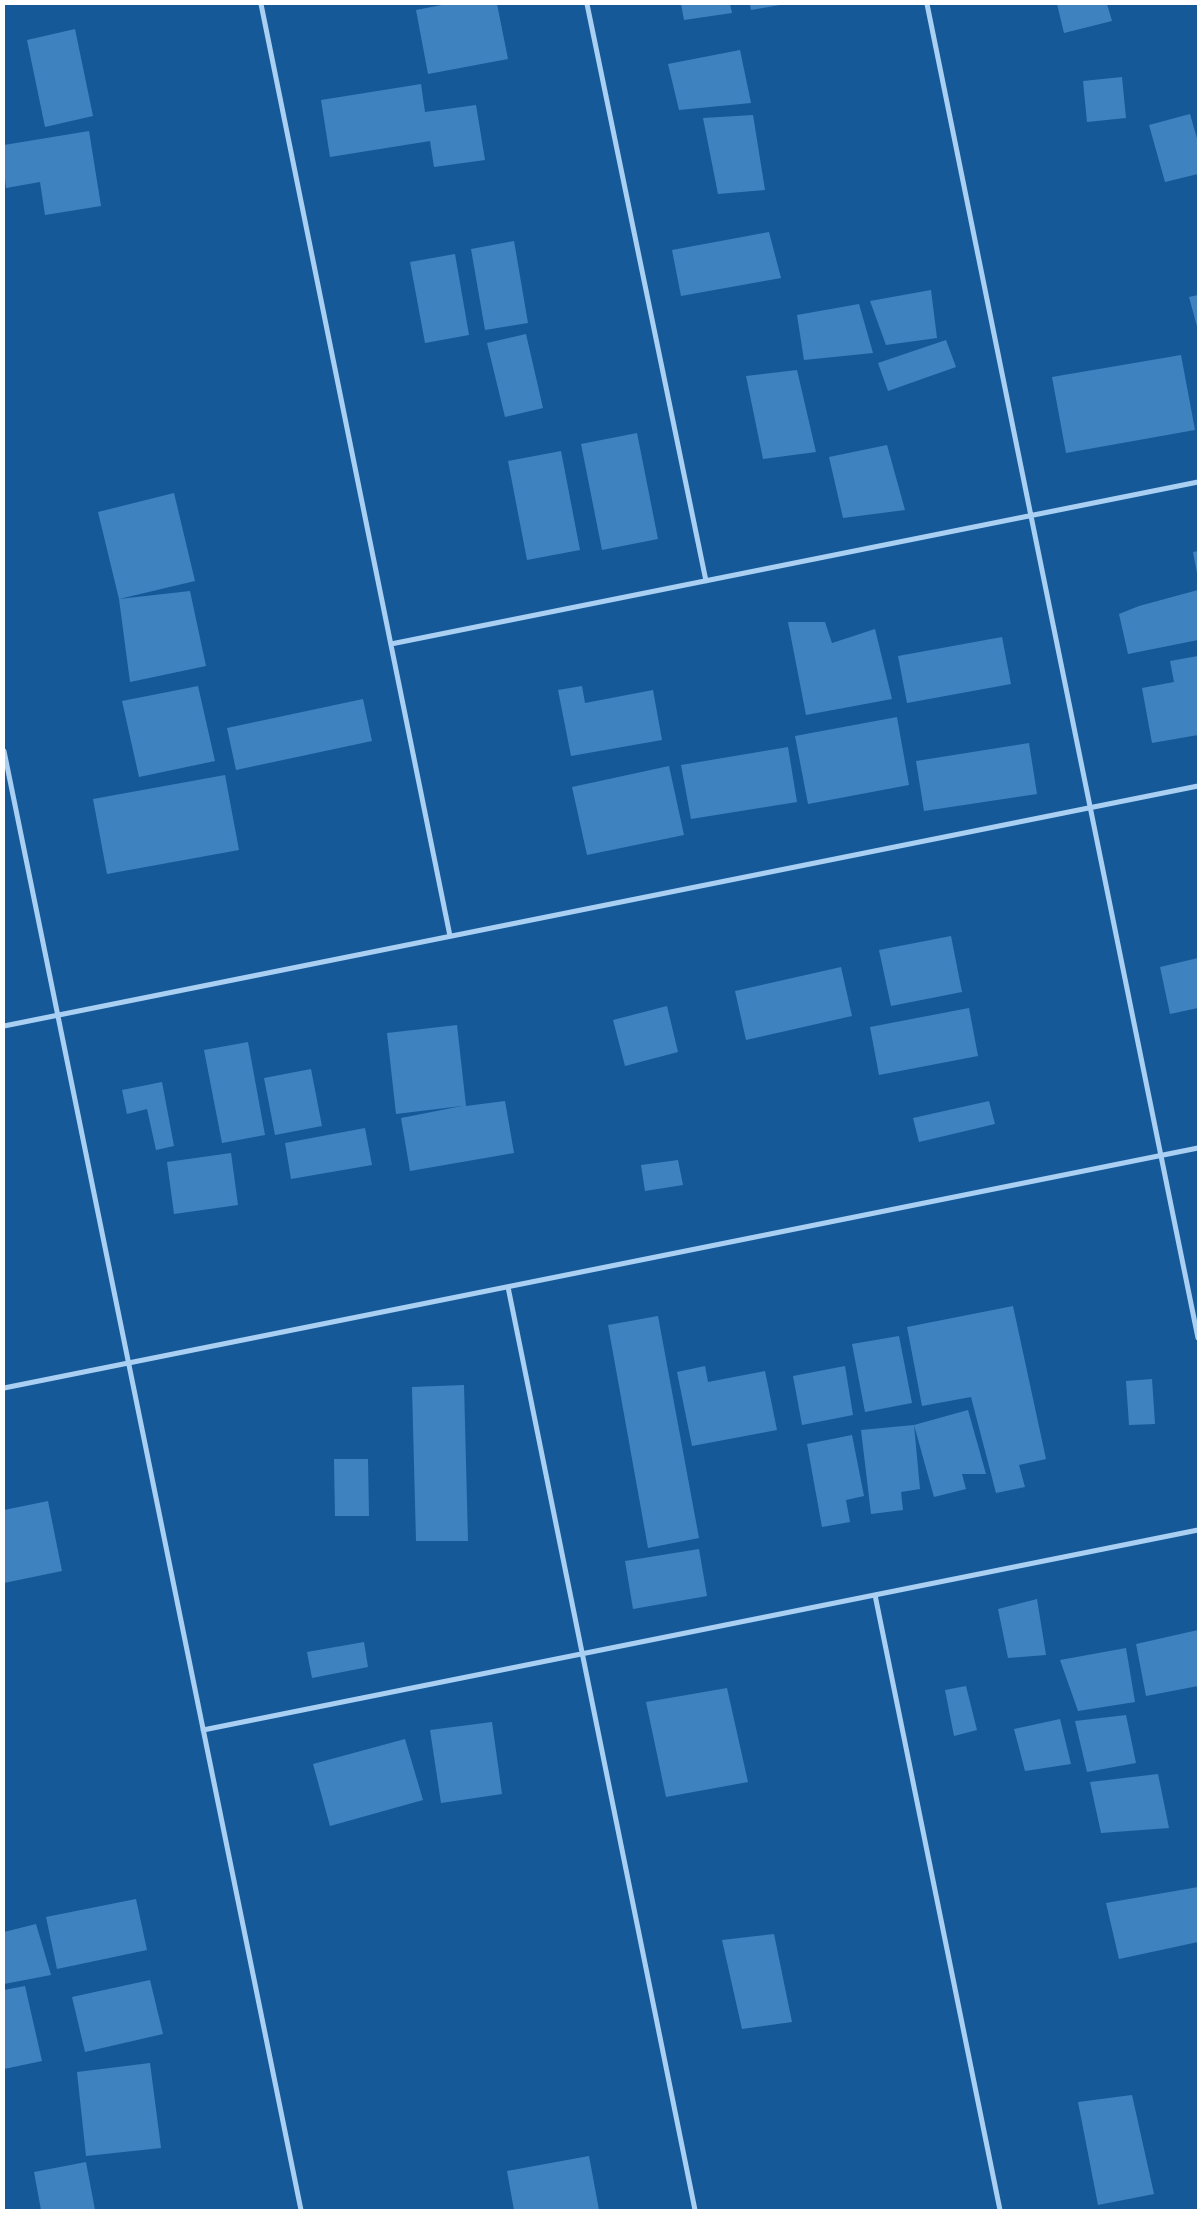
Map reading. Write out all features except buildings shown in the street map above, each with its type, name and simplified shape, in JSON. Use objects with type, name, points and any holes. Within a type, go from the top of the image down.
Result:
[{"type":"street","points":[[261,4],[450,936]]},
{"type":"street","points":[[587,4],[706,581]]},
{"type":"street","points":[[927,4],[1198,1338]]},
{"type":"street","points":[[391,644],[1198,482]]},
{"type":"street","points":[[4,751],[301,2210]]},
{"type":"street","points":[[4,1026],[1198,786]]},
{"type":"street","points":[[4,1388],[1198,1148]]},
{"type":"street","points":[[508,1286],[696,2210]]},
{"type":"street","points":[[203,1730],[1198,1530]]},
{"type":"street","points":[[875,1595],[1000,2210]]}]
